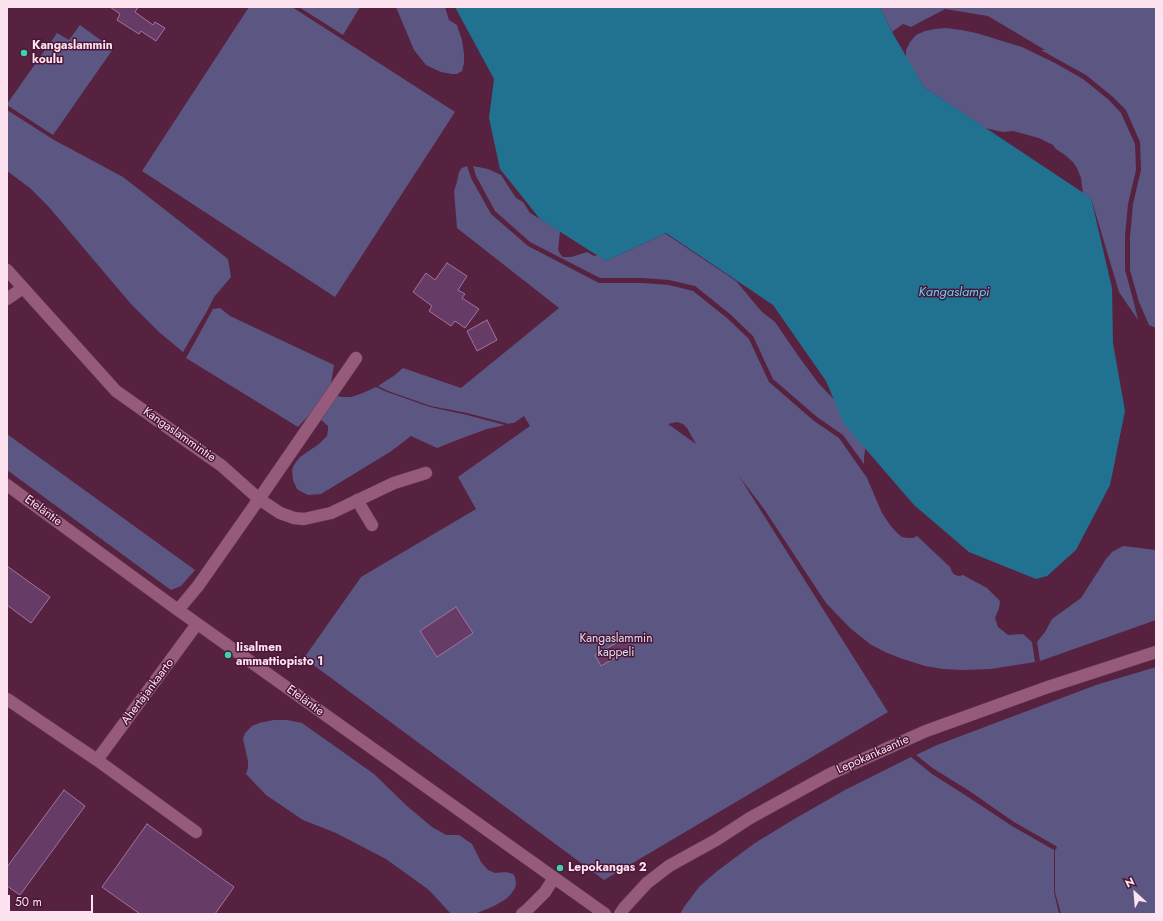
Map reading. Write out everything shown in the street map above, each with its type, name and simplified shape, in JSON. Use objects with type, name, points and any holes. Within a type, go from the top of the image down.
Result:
[{"type":"street","name":"Kangaslammintie","points":[[7,270],[116,391],[222,466],[258,499],[280,513],[294,518],[304,519],[331,513],[394,483],[426,473]]},
{"type":"street","points":[[7,299],[23,288]]},
{"type":"street","points":[[178,610],[198,586],[356,358]]},
{"type":"street","name":"Eteläntie","points":[[7,485],[178,610],[605,914]]},
{"type":"street","points":[[357,500],[372,526]]},
{"type":"street","name":"Ahertajankaarto","points":[[97,760],[198,624]]},
{"type":"street","name":"Lepokankaantie","points":[[620,914],[647,882],[669,866],[750,818],[830,774],[926,731],[1048,687],[1156,652]]},
{"type":"street","points":[[7,699],[97,760],[196,832]]},
{"type":"street","points":[[522,914],[544,892],[554,878]]},
{"type":"green space","points":[[249,7],[292,7],[455,112],[335,297],[142,171]]},
{"type":"green space","points":[[299,7],[360,7],[343,35]]},
{"type":"green space","points":[[396,7],[445,7],[449,20],[457,25],[462,40],[464,63],[462,71],[457,74],[452,74],[441,72],[426,65],[414,50]]},
{"type":"green space","points":[[880,7],[1156,7],[1156,328],[1149,325],[1139,302],[1130,270],[1130,237],[1133,204],[1141,170],[1140,142],[1126,110],[1113,97],[1086,75],[1041,50],[1045,50],[988,16],[945,9],[911,27],[903,24],[892,32]]},
{"type":"green space","points":[[80,25],[113,49],[53,135],[7,104],[57,33],[69,40]]},
{"type":"green space","points":[[946,28],[976,33],[1022,47],[1055,63],[1083,79],[1109,100],[1121,113],[1135,144],[1136,170],[1128,204],[1125,236],[1125,270],[1138,320],[1119,292],[1091,198],[1083,193],[1081,178],[1073,162],[1053,145],[1039,138],[1013,131],[1003,132],[985,128],[924,87],[906,58],[906,50],[916,35],[925,31]]},
{"type":"green space","points":[[7,110],[54,140],[123,177],[228,259],[231,277],[214,297],[183,352],[159,332],[131,304],[48,206],[30,188],[7,171]]},
{"type":"green space","name":"Kangaslammin kappeli","points":[[467,166],[471,178],[491,214],[528,246],[599,283],[643,283],[669,285],[693,291],[727,318],[749,339],[769,382],[814,421],[839,438],[867,478],[882,513],[897,533],[902,537],[908,538],[917,536],[950,567],[955,575],[963,575],[987,588],[1000,601],[995,618],[998,627],[1008,635],[1023,634],[1032,642],[1035,662],[991,669],[943,669],[925,666],[900,658],[870,644],[850,628],[826,603],[764,509],[739,476],[888,712],[604,880],[304,658],[361,577],[476,509],[458,477],[530,426],[524,416],[514,423],[509,424],[467,413],[431,406],[378,386],[403,368],[461,388],[559,308],[457,228],[454,191],[459,172],[462,168]],"holes":[[[677,422],[683,424],[687,428],[696,444],[668,424]]]},
{"type":"green space","points":[[473,166],[488,169],[501,175],[516,198],[523,202],[530,213],[560,231],[558,250],[563,257],[571,257],[587,252],[594,256],[598,255],[606,261],[666,234],[736,281],[762,312],[775,322],[819,384],[865,431],[864,464],[843,435],[817,417],[773,379],[753,336],[730,314],[695,286],[669,280],[643,278],[600,278],[530,242],[495,211],[476,176]]},
{"type":"green space","points":[[220,308],[230,316],[334,365],[331,383],[311,413],[298,427],[186,358],[213,309]]},
{"type":"green space","points":[[376,387],[430,407],[505,425],[487,429],[437,448],[411,436],[390,452],[321,494],[308,495],[297,489],[293,480],[292,470],[294,465],[300,457],[319,444],[327,436],[328,426],[319,418],[335,395],[341,397],[351,397]]},
{"type":"green space","points":[[7,434],[195,570],[181,586],[171,590],[7,470]]},
{"type":"green space","points":[[1123,546],[1156,550],[1156,620],[1040,661],[1037,642],[1045,632],[1052,619],[1081,598],[1106,559],[1112,552]]},
{"type":"green space","points":[[1156,667],[1156,914],[1061,914],[1055,892],[1056,846],[1014,822],[968,790],[934,769],[916,755],[937,745],[1096,685]]},
{"type":"green space","points":[[274,720],[287,720],[302,723],[374,774],[407,806],[432,827],[446,835],[459,835],[472,844],[481,862],[488,870],[495,873],[506,872],[513,874],[516,883],[511,894],[506,899],[494,906],[475,914],[451,914],[429,890],[386,859],[336,833],[303,820],[266,795],[246,774],[248,761],[243,739],[245,733],[252,726]]},
{"type":"green space","points":[[911,757],[932,774],[1012,826],[1054,850],[1054,892],[1059,914],[680,914],[699,887],[716,872],[755,843],[845,790]]},
{"type":"water","name":"Kangaslampi","points":[[455,7],[880,7],[892,32],[924,87],[1091,198],[1112,288],[1113,343],[1125,411],[1110,485],[1076,550],[1047,576],[1036,579],[969,552],[914,505],[844,424],[826,381],[773,305],[666,233],[606,261],[540,219],[500,169],[489,118],[494,79]]},
{"type":"building","points":[[110,7],[138,7],[135,12],[153,25],[155,22],[165,28],[156,41],[141,31],[139,34],[117,20],[120,14]]},
{"type":"building","points":[[447,263],[467,276],[458,290],[465,294],[462,298],[479,309],[465,328],[455,321],[451,326],[429,311],[432,306],[413,292],[426,273],[435,280]]},
{"type":"building","points":[[487,320],[497,340],[477,351],[467,331]]},
{"type":"building","points":[[7,566],[50,597],[31,623],[7,605]]},
{"type":"building","points":[[456,607],[473,633],[437,657],[420,631]]},
{"type":"building","points":[[625,638],[631,648],[601,666],[595,655]]},
{"type":"building","points":[[64,790],[85,806],[20,895],[7,886],[7,867]]},
{"type":"building","points":[[147,824],[234,887],[215,914],[140,914],[102,887]]},
{"type":"place","name":"Kangaslammin koulu","points":[[24,53]]},
{"type":"place","name":"Iisalmen ammattiopisto 1","points":[[228,655]]},
{"type":"place","name":"Lepokangas 2","points":[[560,868]]}]
